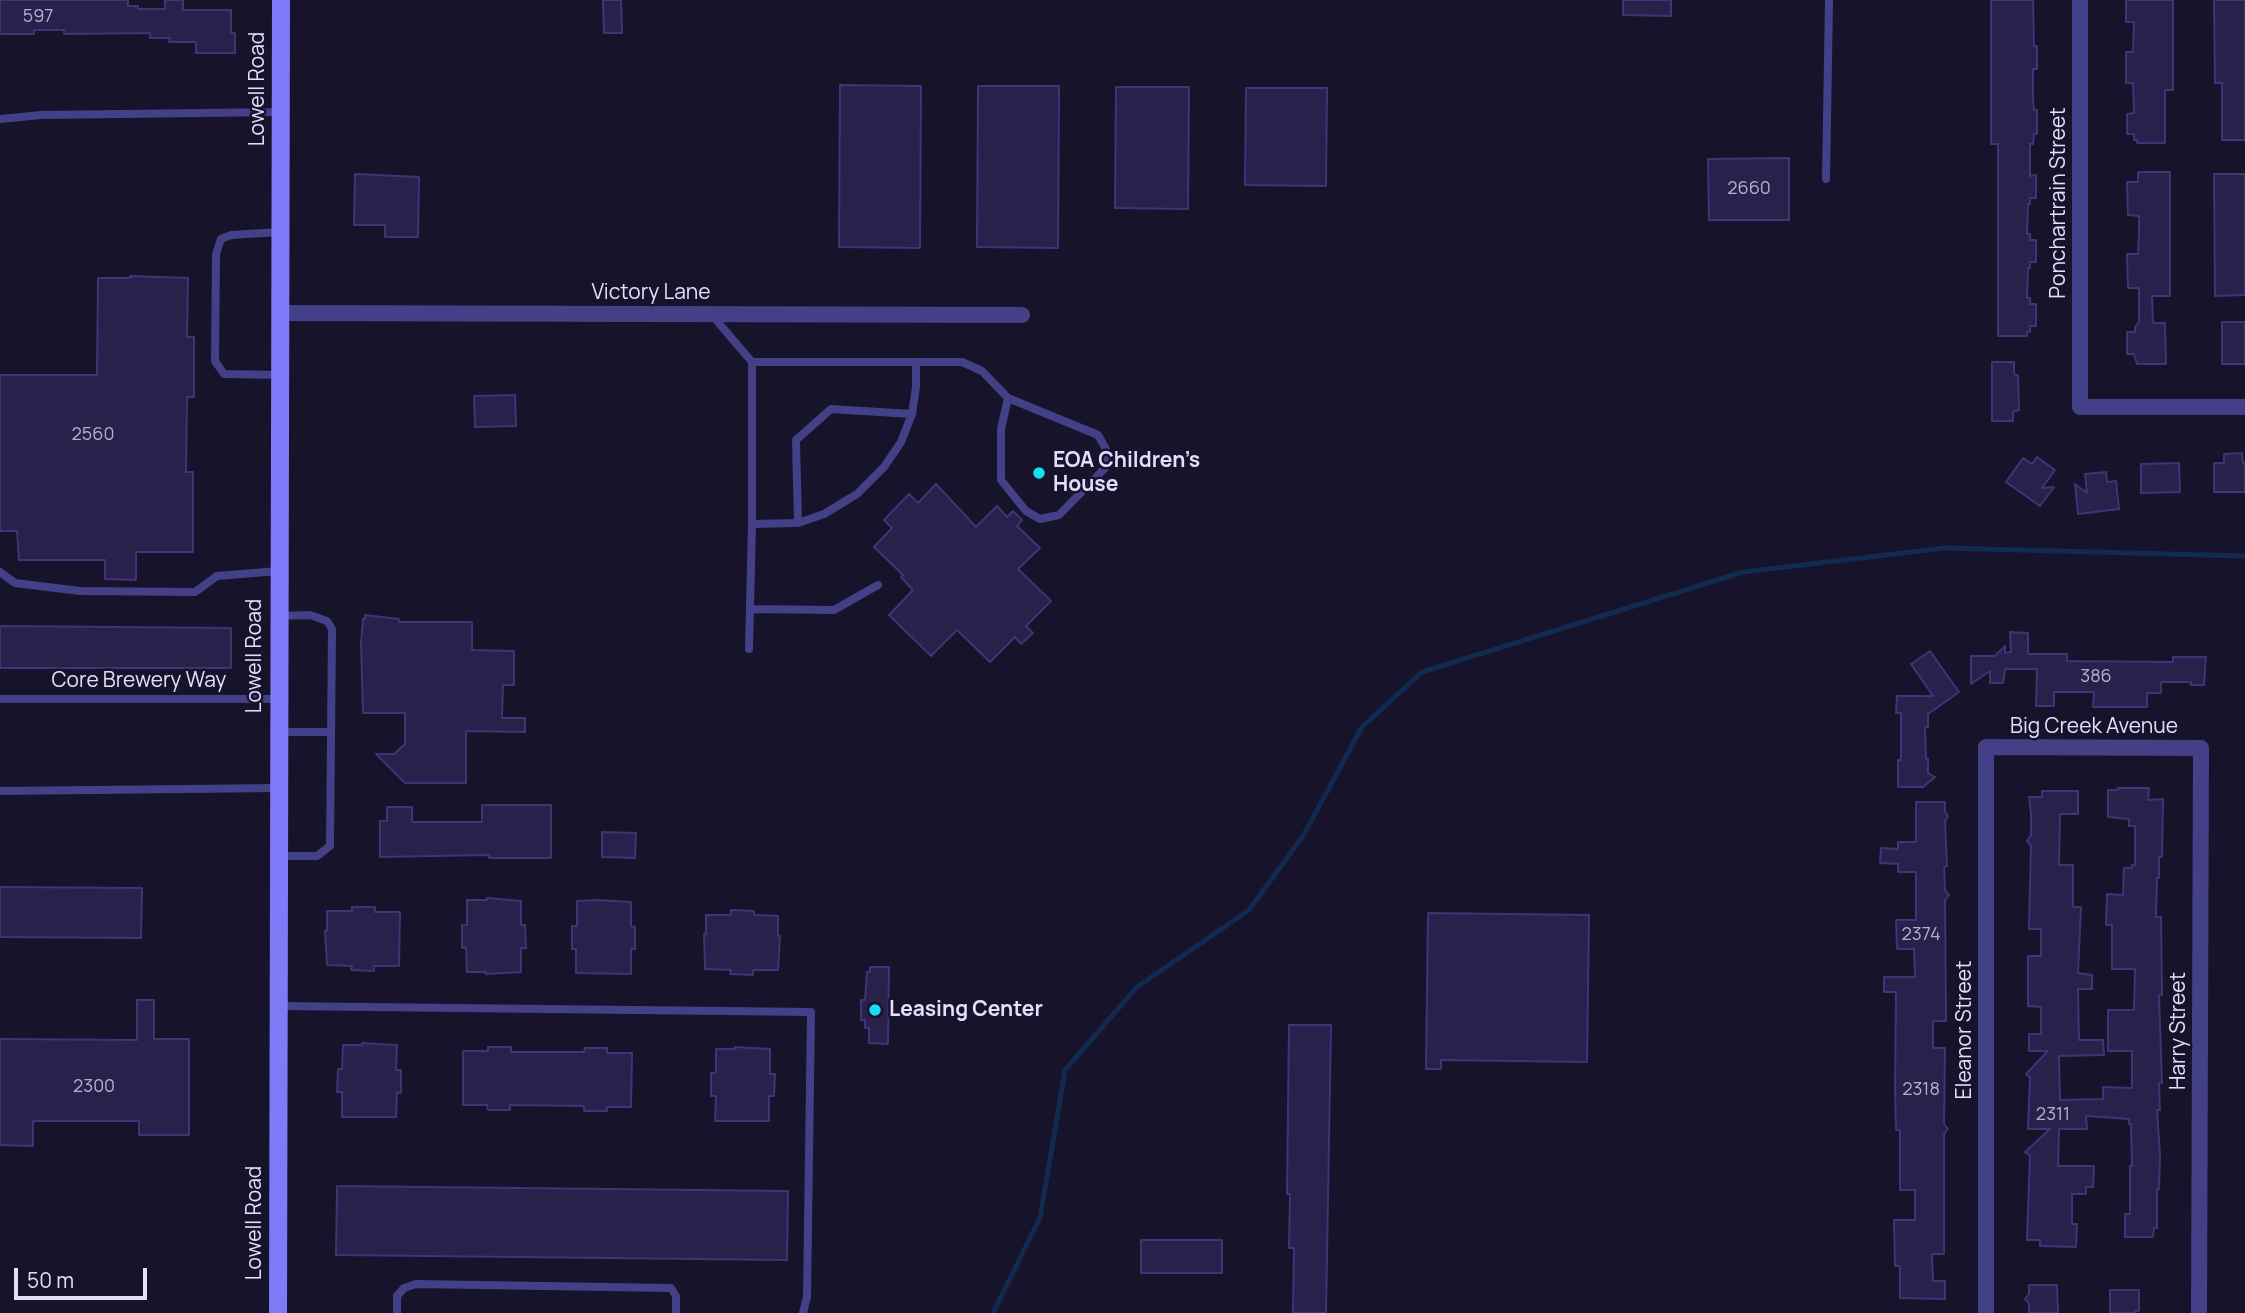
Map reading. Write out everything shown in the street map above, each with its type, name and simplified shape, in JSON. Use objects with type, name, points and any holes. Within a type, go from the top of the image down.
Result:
[{"type":"street","name":"Lowell Road","points":[[278,1313],[277,788],[281,0]]},
{"type":"street","name":"Ponchartrain Street","points":[[2080,0],[2080,407],[2245,407]]},
{"type":"street","name":"Victory Lane","points":[[280,313],[1023,314]]},
{"type":"street","name":"Big Creek Avenue","points":[[1986,747],[2201,748]]},
{"type":"street","name":"Eleanor Street","points":[[1986,747],[1986,1313]]},
{"type":"street","name":"Harry Street","points":[[2199,1313],[2201,748]]},
{"type":"lane","points":[[1826,179],[1829,0]]},
{"type":"lane","points":[[0,119],[41,116],[281,113]]},
{"type":"lane","points":[[279,376],[224,374],[215,361],[216,254],[220,239],[232,235],[280,232]]},
{"type":"lane","points":[[711,314],[752,362],[749,649]]},
{"type":"lane","points":[[752,362],[962,362],[982,371],[1008,398],[1098,435],[1106,449],[1106,467],[1059,515],[1040,519],[1026,512],[1001,480],[1001,429],[1008,398]]},
{"type":"lane","points":[[752,524],[798,523],[824,514],[857,494],[884,467],[901,442],[912,414],[916,362]]},
{"type":"lane","points":[[798,523],[796,440],[831,409],[912,414]]},
{"type":"lane","points":[[0,572],[15,583],[80,591],[195,592],[217,576],[278,571]]},
{"type":"lane","points":[[750,609],[834,610],[878,585]]},
{"type":"lane","points":[[277,856],[317,856],[330,846],[332,629],[327,621],[310,615],[278,616]]},
{"type":"lane","name":"Core Brewery Way","points":[[0,699],[278,699]]},
{"type":"lane","points":[[278,733],[331,732]]},
{"type":"lane","points":[[0,791],[277,788]]},
{"type":"lane","points":[[278,1006],[811,1012],[807,1297],[803,1313]]},
{"type":"lane","points":[[397,1313],[397,1296],[404,1288],[416,1284],[671,1288],[676,1296],[676,1313]]},
{"type":"building","points":[[0,0],[128,0],[128,6],[138,6],[138,9],[165,9],[165,0],[183,0],[183,10],[231,10],[231,33],[235,33],[235,53],[196,53],[196,42],[169,42],[170,38],[150,38],[150,33],[64,34],[64,30],[34,30],[34,34],[0,34]]},
{"type":"building","points":[[603,0],[621,0],[622,33],[604,33]]},
{"type":"building","points":[[1623,0],[1671,0],[1671,16],[1623,15]]},
{"type":"building","points":[[1991,0],[2033,0],[2037,69],[2033,69],[2033,100],[2034,110],[2037,110],[2037,134],[2034,134],[2033,144],[2030,144],[2030,176],[2036,175],[2036,198],[2030,198],[2028,204],[2027,234],[2030,234],[2030,240],[2036,240],[2036,262],[2030,262],[2028,268],[2027,298],[2030,298],[2030,304],[2036,304],[2036,326],[2030,326],[2027,336],[1998,336],[1998,144],[1991,144]]},
{"type":"building","points":[[2126,0],[2173,0],[2173,90],[2165,90],[2165,143],[2137,143],[2134,134],[2127,134],[2127,114],[2134,113],[2133,83],[2126,83],[2126,52],[2133,52],[2134,22],[2126,22]]},
{"type":"building","points":[[2214,0],[2245,0],[2245,140],[2222,140],[2222,83],[2215,83]]},
{"type":"building","points":[[840,85],[921,86],[920,248],[839,247]]},
{"type":"building","points":[[978,86],[1059,86],[1058,248],[977,247]]},
{"type":"building","points":[[1116,87],[1189,87],[1188,209],[1115,208]]},
{"type":"building","points":[[1246,88],[1327,88],[1326,186],[1245,185]]},
{"type":"building","points":[[1789,158],[1789,220],[1709,220],[1708,159]]},
{"type":"building","points":[[2138,172],[2170,172],[2170,296],[2152,296],[2153,323],[2165,323],[2166,364],[2137,364],[2134,354],[2127,354],[2127,332],[2135,332],[2139,322],[2139,288],[2128,288],[2127,254],[2138,254],[2139,216],[2128,215],[2127,182],[2138,182]]},
{"type":"building","points":[[355,174],[419,177],[418,237],[385,237],[385,225],[354,225]]},
{"type":"building","points":[[2214,174],[2245,174],[2245,295],[2215,296]]},
{"type":"building","points":[[98,278],[188,278],[187,337],[194,337],[194,397],[187,397],[186,472],[193,472],[193,552],[136,552],[136,580],[105,579],[105,560],[19,560],[17,531],[0,531],[0,375],[97,375]]},
{"type":"building","points":[[2222,322],[2245,322],[2245,364],[2222,364]]},
{"type":"building","points":[[1992,362],[2014,362],[2014,372],[2018,375],[2019,410],[2013,412],[2013,421],[1992,421]]},
{"type":"building","points":[[515,395],[516,426],[475,427],[474,396]]},
{"type":"building","points":[[2242,453],[2245,463],[2245,492],[2214,492],[2214,463],[2224,463],[2224,454]]},
{"type":"building","points":[[2037,457],[2055,470],[2042,488],[2054,487],[2040,506],[2006,482],[2023,458],[2032,464]]},
{"type":"building","points":[[2179,463],[2180,492],[2141,493],[2141,464]]},
{"type":"building","points":[[2106,472],[2107,482],[2116,481],[2119,509],[2078,514],[2075,484],[2087,493],[2085,474]]},
{"type":"building","points":[[936,484],[976,527],[997,506],[1007,517],[1013,511],[1022,520],[1017,526],[1040,548],[1018,569],[1051,601],[1026,626],[1033,633],[1021,644],[1015,637],[990,662],[957,630],[931,656],[889,615],[913,590],[901,577],[903,575],[874,547],[892,528],[884,520],[909,494],[918,503]]},
{"type":"building","points":[[365,615],[399,619],[399,622],[472,622],[472,650],[514,651],[514,685],[503,685],[502,718],[525,718],[525,732],[466,731],[466,783],[405,783],[376,754],[394,754],[405,744],[405,713],[363,713],[361,643]]},
{"type":"building","points":[[0,626],[231,628],[231,668],[0,668]]},
{"type":"building","points":[[2010,632],[2028,633],[2028,654],[2067,654],[2067,661],[2173,662],[2173,657],[2206,657],[2204,685],[2161,682],[2161,693],[2147,693],[2147,707],[2093,707],[2094,692],[2054,692],[2054,706],[2036,706],[2037,669],[2005,669],[2003,683],[1990,683],[1990,671],[1971,684],[1971,656],[1995,656],[2005,646],[2005,653],[2011,652]]},
{"type":"building","points":[[1930,651],[1959,692],[1928,714],[1928,727],[1925,727],[1926,759],[1928,773],[1935,777],[1923,787],[1898,787],[1901,713],[1896,713],[1897,696],[1933,696],[1911,664]]},
{"type":"building","points":[[2149,788],[2148,800],[2163,799],[2162,857],[2159,857],[2156,917],[2161,917],[2162,995],[2159,995],[2162,1083],[2159,1083],[2160,1110],[2157,1110],[2160,1156],[2157,1228],[2154,1228],[2153,1237],[2125,1237],[2125,1214],[2130,1214],[2132,1166],[2129,1119],[2086,1116],[2087,1129],[2059,1129],[2058,1166],[2094,1166],[2093,1187],[2086,1187],[2086,1194],[2072,1194],[2072,1224],[2077,1224],[2076,1247],[2040,1246],[2040,1240],[2027,1240],[2030,1156],[2025,1152],[2050,1129],[2028,1129],[2030,1078],[2026,1074],[2048,1051],[2029,1051],[2029,1034],[2041,1034],[2041,1007],[2028,1006],[2028,956],[2041,956],[2041,929],[2029,929],[2029,797],[2042,797],[2042,791],[2078,791],[2078,814],[2060,814],[2059,865],[2073,865],[2073,907],[2081,907],[2078,973],[2092,975],[2092,989],[2078,989],[2079,1040],[2103,1040],[2104,1055],[2059,1056],[2060,1100],[2103,1099],[2103,1087],[2132,1088],[2132,1051],[2108,1051],[2108,1010],[2134,1010],[2135,969],[2112,969],[2112,925],[2106,925],[2107,894],[2123,895],[2124,868],[2132,868],[2132,865],[2135,865],[2135,826],[2129,826],[2129,819],[2108,817],[2108,790]]},
{"type":"building","points":[[1916,802],[1945,802],[1948,816],[1945,821],[1947,866],[1944,867],[1945,890],[1949,895],[1945,900],[1946,1021],[1933,1021],[1933,1048],[1945,1048],[1944,1124],[1948,1129],[1944,1134],[1944,1254],[1932,1254],[1933,1281],[1945,1281],[1945,1299],[1900,1298],[1900,1266],[1895,1266],[1894,1220],[1915,1220],[1915,1190],[1900,1190],[1900,1130],[1896,1130],[1895,1091],[1896,992],[1884,992],[1884,977],[1915,977],[1914,949],[1897,949],[1896,920],[1916,920],[1916,872],[1898,872],[1898,864],[1880,863],[1881,848],[1898,849],[1898,842],[1916,842]]},
{"type":"building","points":[[482,805],[551,805],[551,858],[489,858],[489,855],[380,857],[380,821],[387,821],[387,807],[412,807],[412,822],[482,822]]},
{"type":"building","points":[[602,832],[636,833],[635,858],[602,857]]},
{"type":"building","points":[[0,887],[142,888],[141,938],[0,937]]},
{"type":"building","points":[[487,898],[521,901],[521,925],[525,925],[526,948],[521,948],[521,972],[467,972],[466,947],[462,948],[462,925],[467,925],[467,900]]},
{"type":"building","points":[[577,901],[631,902],[635,949],[631,949],[631,974],[576,973],[572,926],[577,926]]},
{"type":"building","points":[[352,907],[375,907],[375,912],[400,912],[399,966],[374,966],[374,971],[351,970],[352,966],[327,965],[327,911],[352,911]]},
{"type":"building","points":[[731,910],[778,916],[778,970],[753,970],[753,975],[730,974],[731,970],[705,969],[706,915],[731,915]]},
{"type":"building","points":[[1428,913],[1589,915],[1587,1062],[1441,1060],[1441,1069],[1426,1069]]},
{"type":"building","name":"Leasing Center","points":[[870,967],[889,967],[888,1044],[869,1043],[869,1028],[865,1028],[865,1020],[861,1020],[861,1000],[865,1000],[867,972],[870,972]]},
{"type":"building","points":[[137,1000],[154,1000],[154,1039],[189,1039],[189,1135],[139,1135],[139,1121],[33,1121],[33,1146],[0,1145],[0,1039],[137,1040]]},
{"type":"building","points":[[1289,1025],[1331,1025],[1326,1313],[1293,1313],[1294,1248],[1289,1248],[1290,1194],[1287,1194]]},
{"type":"building","points":[[343,1045],[397,1045],[396,1070],[401,1070],[401,1093],[397,1092],[396,1117],[342,1117],[342,1092],[337,1092]]},
{"type":"building","points":[[488,1047],[511,1047],[511,1052],[584,1052],[585,1048],[607,1048],[607,1053],[632,1053],[631,1107],[584,1111],[584,1106],[510,1105],[510,1110],[488,1110],[487,1105],[463,1105],[463,1051],[488,1051]]},
{"type":"building","points":[[716,1049],[770,1049],[770,1074],[775,1074],[774,1096],[769,1096],[769,1121],[715,1121],[716,1096],[711,1096],[711,1073],[716,1073]]},
{"type":"building","points":[[337,1186],[788,1191],[787,1260],[336,1255]]},
{"type":"building","points":[[1141,1240],[1222,1240],[1222,1273],[1141,1273]]},
{"type":"building","points":[[2029,1285],[2057,1285],[2058,1313],[2029,1313],[2029,1304],[2025,1299],[2029,1294]]},
{"type":"building","points":[[2110,1290],[2139,1290],[2139,1311],[2110,1313]]},
{"type":"waterway","points":[[993,1313],[1040,1218],[1065,1070],[1137,987],[1249,910],[1303,836],[1362,727],[1422,672],[1743,572],[1945,548],[2245,556]]},
{"type":"place","name":"EOA Children’s House","points":[[1039,473]]},
{"type":"place","name":"Leasing Center","points":[[875,1010]]}]
